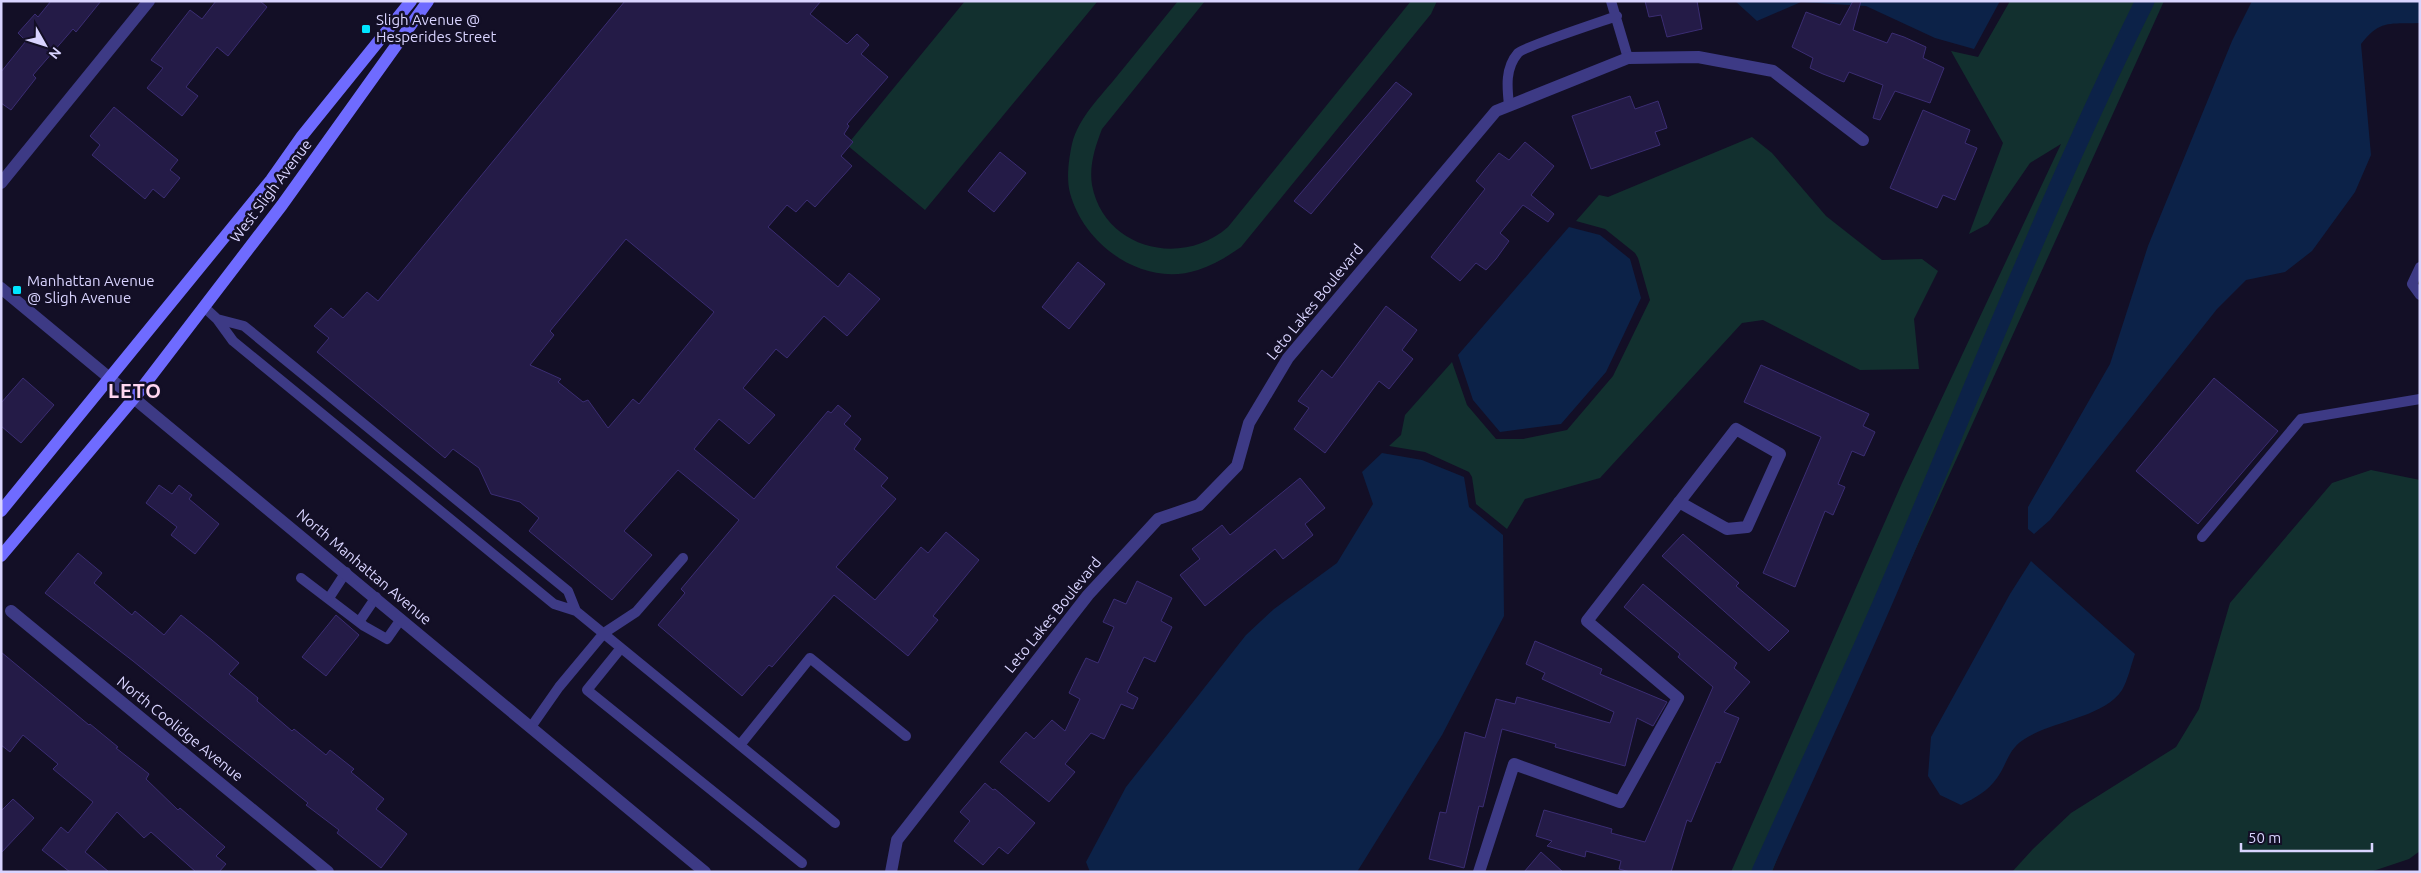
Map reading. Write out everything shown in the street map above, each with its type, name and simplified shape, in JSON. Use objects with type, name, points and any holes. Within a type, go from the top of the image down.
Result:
[{"type":"main road","name":"West Sligh Avenue","points":[[1,511],[112,378],[271,180],[302,136],[411,1]]},
{"type":"main road","name":"West Sligh Avenue","points":[[1,556],[135,397],[282,205],[428,1]]},
{"type":"street","points":[[1,183],[149,1]]},
{"type":"street","name":"Leto Lakes Boulevard","points":[[891,872],[897,840],[1088,595],[1158,519],[1199,505],[1237,466],[1249,423],[1288,358],[1496,111],[1628,58],[1698,57],[1773,71],[1863,140]]},
{"type":"street","name":"North Manhattan Avenue","points":[[1,288],[346,572],[705,872]]},
{"type":"street","points":[[1478,872],[1514,764],[1620,802],[1678,698],[1587,621],[1679,502],[1736,429],[1780,454],[1747,527],[1727,529],[1679,502]]},
{"type":"street","name":"North Coolidge Avenue","points":[[12,611],[328,872]]},
{"type":"lane","points":[[1611,1],[1628,58]]},
{"type":"lane","points":[[1510,105],[1507,86],[1509,68],[1519,52],[1617,16]]},
{"type":"lane","points":[[2420,267],[2412,284],[2420,295]]},
{"type":"lane","points":[[204,307],[217,319],[233,341],[554,604],[576,611],[835,823]]},
{"type":"lane","points":[[217,319],[244,326],[568,592],[576,611]]},
{"type":"lane","points":[[2202,536],[2301,418],[2420,399]]},
{"type":"lane","points":[[531,727],[559,687],[604,633],[636,612],[683,558]]},
{"type":"lane","points":[[329,598],[346,572]]},
{"type":"lane","points":[[301,578],[359,622],[387,639],[401,619]]},
{"type":"lane","points":[[359,622],[376,597]]},
{"type":"lane","points":[[621,648],[587,690],[802,863]]},
{"type":"lane","points":[[740,745],[810,658],[906,736]]},
{"type":"green space","points":[[965,1],[1097,2],[925,210],[847,145]]},
{"type":"green space","points":[[1178,1],[1205,1],[1102,129],[1091,171],[1092,185],[1099,207],[1112,224],[1128,237],[1147,245],[1168,249],[1189,247],[1209,240],[1228,227],[1411,1],[1437,1],[1431,14],[1241,247],[1210,266],[1177,274],[1157,273],[1137,267],[1119,258],[1102,245],[1088,230],[1077,212],[1070,193],[1068,175],[1072,144],[1079,125]]},
{"type":"green space","points":[[2010,1],[2164,1],[1787,833],[1772,872],[1731,872],[1902,483],[2061,144],[2030,163],[1988,224],[1969,234],[2003,143],[1951,51],[1978,57]]},
{"type":"green space","points":[[1752,137],[1772,153],[1826,216],[1882,260],[1922,259],[1938,271],[1914,319],[1919,369],[1860,370],[1763,320],[1742,323],[1600,478],[1525,499],[1507,529],[1476,504],[1472,477],[1469,472],[1425,452],[1389,446],[1401,435],[1405,415],[1452,362],[1467,405],[1496,439],[1523,439],[1567,430],[1613,376],[1650,300],[1635,253],[1605,229],[1576,221],[1599,195],[1608,197]]},
{"type":"green space","points":[[2371,470],[2420,480],[2420,851],[2409,859],[2370,872],[2012,872],[2071,813],[2176,747],[2199,709],[2230,603],[2332,483]]},
{"type":"water","points":[[1735,1],[2000,1],[1974,49],[1935,38],[1866,6],[1801,2],[1757,21]]},
{"type":"water","points":[[2252,1],[2420,1],[2420,23],[2387,24],[2374,30],[2361,44],[2371,155],[2355,192],[2312,251],[2285,272],[2246,280],[2217,309],[2050,520],[2034,534],[2028,529],[2028,507],[2110,364],[2148,246],[2232,41]]},
{"type":"water","points":[[1569,227],[1600,235],[1630,259],[1641,298],[1606,372],[1561,424],[1500,432],[1473,400],[1458,355]]},
{"type":"water","points":[[1382,453],[1422,460],[1464,477],[1469,507],[1503,535],[1504,616],[1442,735],[1357,872],[1090,872],[1086,862],[1126,787],[1246,635],[1274,609],[1337,563],[1373,504],[1362,472]]},
{"type":"water","points":[[2031,561],[2135,654],[2124,686],[2114,699],[2090,713],[2047,728],[2023,740],[2014,748],[1990,787],[1961,805],[1940,795],[1928,776],[1931,737],[2010,594]]},
{"type":"building","points":[[51,1],[101,1],[76,32],[73,29],[33,75],[36,78],[11,110],[1,103],[1,72],[26,41],[18,33],[35,14],[38,17]]},
{"type":"building","points":[[216,1],[260,1],[267,7],[228,56],[217,47],[186,87],[198,96],[182,116],[147,88],[163,68],[151,60],[190,10],[202,19]]},
{"type":"building","points":[[625,1],[821,1],[810,14],[847,44],[857,34],[869,45],[861,54],[888,77],[847,124],[849,126],[844,134],[853,142],[841,156],[852,166],[815,207],[807,200],[796,212],[787,205],[768,227],[838,287],[849,273],[880,299],[847,336],[824,316],[787,358],[776,349],[743,388],[775,415],[749,444],[719,419],[694,449],[754,499],[828,411],[831,413],[838,405],[851,416],[844,424],[861,439],[854,449],[888,478],[881,486],[896,499],[836,567],[875,600],[921,547],[928,553],[946,532],[979,560],[933,616],[938,620],[908,656],[834,595],[772,667],[769,665],[742,696],[658,625],[685,593],[681,589],[739,520],[678,470],[624,531],[652,555],[612,600],[529,531],[539,518],[520,502],[491,494],[479,468],[453,449],[445,458],[317,352],[329,338],[314,326],[331,308],[343,318],[367,292],[378,301]],"holes":[[[626,239],[714,312],[639,404],[633,399],[608,428],[588,400],[583,402],[558,382],[561,379],[530,365],[554,335],[550,331]]]},
{"type":"building","points":[[1645,1],[1697,1],[1702,29],[1667,37],[1661,15],[1649,17]]},
{"type":"building","points":[[1853,1],[1861,1],[1853,30],[1887,43],[1892,33],[1904,37],[1926,47],[1923,58],[1944,68],[1930,103],[1895,91],[1880,120],[1873,118],[1883,85],[1849,72],[1844,82],[1823,74],[1810,68],[1813,58],[1792,47],[1806,12],[1840,25]]},
{"type":"building","points":[[1396,82],[1412,94],[1311,214],[1294,201]]},
{"type":"building","points":[[1630,96],[1635,109],[1658,101],[1667,128],[1655,132],[1660,145],[1591,169],[1572,116]]},
{"type":"building","points":[[114,107],[178,160],[170,170],[180,178],[164,198],[153,189],[145,199],[92,155],[100,145],[90,136]]},
{"type":"building","points":[[1923,110],[1970,130],[1965,143],[1977,148],[1955,200],[1943,195],[1937,208],[1890,188]]},
{"type":"building","points":[[1525,142],[1554,166],[1531,195],[1554,214],[1548,222],[1523,205],[1500,233],[1509,241],[1496,259],[1486,270],[1476,263],[1460,281],[1431,257],[1485,189],[1476,181],[1483,172],[1499,153],[1509,160]]},
{"type":"building","points":[[1000,152],[1026,173],[994,212],[968,191]]},
{"type":"building","points":[[1078,262],[1105,284],[1069,329],[1042,307]]},
{"type":"building","points":[[1386,306],[1417,330],[1402,350],[1413,359],[1389,389],[1379,381],[1325,453],[1294,429],[1309,408],[1298,401],[1322,370],[1332,378]]},
{"type":"building","points":[[1761,365],[1869,414],[1863,426],[1875,432],[1864,456],[1852,451],[1838,484],[1845,487],[1833,515],[1825,511],[1795,587],[1763,573],[1821,437],[1744,402]]},
{"type":"building","points":[[23,378],[54,405],[21,443],[1,426],[1,403]]},
{"type":"building","points":[[2214,378],[2278,431],[2198,524],[2136,471]]},
{"type":"building","points":[[1300,478],[1325,508],[1305,524],[1313,535],[1283,559],[1275,549],[1205,606],[1180,575],[1200,559],[1192,549],[1222,525],[1230,535]]},
{"type":"building","points":[[159,485],[172,494],[179,485],[192,495],[189,499],[219,524],[195,554],[171,535],[177,527],[146,503]]},
{"type":"building","points":[[1683,534],[1739,583],[1736,586],[1789,631],[1769,651],[1662,556]]},
{"type":"building","points":[[78,553],[102,573],[94,583],[132,615],[135,611],[164,635],[181,615],[239,663],[229,674],[258,698],[257,701],[292,731],[294,729],[326,755],[330,750],[354,769],[351,772],[384,799],[376,809],[407,834],[381,868],[337,833],[339,830],[306,805],[308,803],[133,661],[45,593]]},
{"type":"building","points":[[1137,581],[1172,598],[1161,621],[1172,627],[1155,662],[1144,657],[1127,692],[1138,698],[1133,709],[1121,704],[1104,739],[1091,733],[1065,764],[1075,772],[1049,802],[1000,762],[1026,732],[1034,739],[1052,720],[1065,731],[1080,699],[1069,693],[1076,678],[1086,658],[1098,663],[1114,627],[1103,622],[1114,599],[1126,604]]},
{"type":"building","points":[[1643,584],[1737,663],[1734,668],[1750,682],[1724,712],[1739,718],[1720,763],[1716,762],[1691,822],[1687,820],[1671,872],[1630,872],[1619,869],[1621,861],[1586,851],[1585,857],[1547,846],[1552,841],[1536,836],[1544,810],[1612,829],[1611,833],[1645,842],[1713,687],[1678,657],[1680,654],[1624,607]]},
{"type":"building","points":[[336,615],[359,635],[326,676],[302,657]]},
{"type":"building","points":[[1535,641],[1602,669],[1600,674],[1667,702],[1653,726],[1637,718],[1625,766],[1555,747],[1556,744],[1502,729],[1483,807],[1479,806],[1464,868],[1429,859],[1440,812],[1446,813],[1465,732],[1485,738],[1496,699],[1515,704],[1517,697],[1610,723],[1614,712],[1542,679],[1545,673],[1526,664]]},
{"type":"building","points":[[1,652],[118,747],[116,748],[149,774],[146,779],[178,810],[180,808],[225,847],[216,856],[226,864],[219,872],[196,872],[151,832],[144,838],[117,812],[85,852],[109,872],[70,872],[42,850],[61,827],[68,833],[93,802],[53,769],[58,764],[23,735],[10,752],[1,745]]},
{"type":"building","points":[[985,783],[993,790],[995,789],[1035,823],[1008,854],[999,847],[983,865],[954,841],[970,821],[960,812]]},
{"type":"building","points":[[13,799],[34,818],[1,853],[1,811]]},
{"type":"building","points":[[1541,852],[1563,872],[1524,872]]},
{"type":"waterway","points":[[1761,872],[1881,606],[2041,226],[2109,75],[2145,1]]},
{"type":"place","name":"Sligh Avenue @ Hesperides Street","points":[[366,29]]},
{"type":"place","name":"Manhattan Avenue @ Sligh Avenue","points":[[17,290]]},
{"type":"district","name":"LETO","points":[[135,391]]}]
